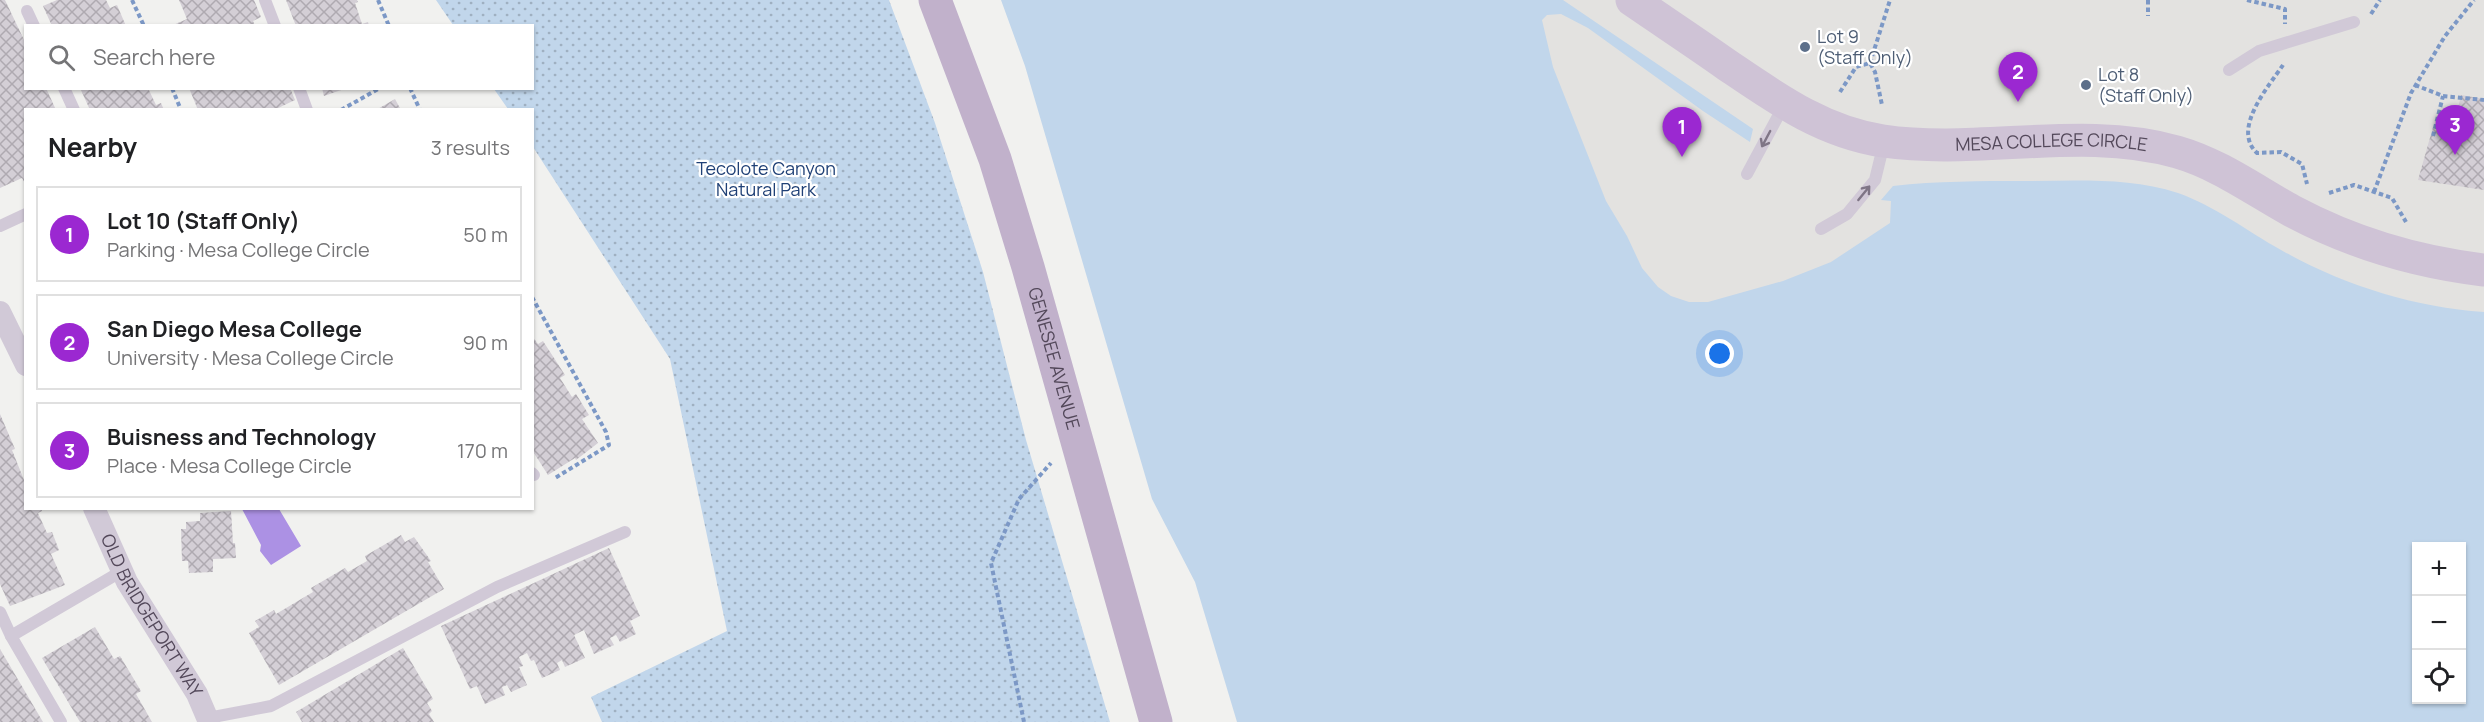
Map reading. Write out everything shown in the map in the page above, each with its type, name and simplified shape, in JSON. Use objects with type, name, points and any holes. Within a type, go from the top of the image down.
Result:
[{"type":"main road","name":"GENESEE AVENUE","points":[[935,0],[995,159],[1156,722]]},
{"type":"street","name":"MESA COLLEGE CIRCLE","points":[[1632,0],[1785,104],[1823,124],[1884,141],[1937,143],[2109,141],[2157,147],[2207,163],[2289,210],[2347,237],[2421,260],[2484,270]]},
{"type":"street","points":[[0,312],[24,361]]},
{"type":"street","name":"OLD BRIDGEPORT WAY","points":[[95,510],[122,571],[197,694],[208,720]]},
{"type":"lane","points":[[265,0],[274,24]]},
{"type":"lane","points":[[27,11],[33,24]]},
{"type":"lane","points":[[2229,70],[2259,51],[2354,21]]},
{"type":"lane","points":[[65,90],[73,108]]},
{"type":"lane","points":[[299,90],[305,108]]},
{"type":"lane","points":[[1747,174],[1785,104]]},
{"type":"lane","points":[[1821,230],[1848,214],[1875,180],[1884,141]]},
{"type":"lane","points":[[0,226],[24,215]]},
{"type":"lane","points":[[208,720],[270,706],[497,587],[625,532]]},
{"type":"lane","points":[[11,636],[122,571]]},
{"type":"lane","points":[[0,612],[11,636],[62,722]]},
{"type":"path","points":[[132,0],[143,24]]},
{"type":"path","points":[[378,0],[388,24]]},
{"type":"path","points":[[1882,105],[1875,72],[1870,63],[1890,0]]},
{"type":"path","points":[[2148,0],[2148,16]]},
{"type":"path","points":[[2247,0],[2285,9],[2285,27]]},
{"type":"path","points":[[2374,192],[2392,139],[2415,85],[2445,36],[2474,0]]},
{"type":"path","points":[[2286,58],[2286,62],[2250,116],[2249,141],[2257,153],[2281,152],[2302,164],[2307,186]]},
{"type":"path","points":[[1840,92],[1856,68],[1870,63]]},
{"type":"path","points":[[2415,85],[2443,96],[2484,100]]},
{"type":"path","points":[[173,90],[180,108]]},
{"type":"path","points":[[345,108],[377,90]]},
{"type":"path","points":[[411,90],[419,108]]},
{"type":"path","points":[[2433,136],[2443,96]]},
{"type":"path","points":[[2326,194],[2354,185],[2391,198],[2409,228]]},
{"type":"path","points":[[534,301],[606,432],[609,445],[553,480],[534,474]]},
{"type":"path","points":[[1024,722],[991,563],[1019,499],[1061,451],[1078,444]]},
{"type":"shaded area","points":[[1494,0],[2484,0],[2484,316],[1874,258],[1717,320],[1628,277]]},
{"type":"shaded area","points":[[243,510],[280,510],[301,546],[271,565],[260,551],[261,545]]},
{"type":"green space","name":"Tecolote Canyon Natural Park","points":[[436,0],[889,0],[935,123],[983,272],[1026,440],[1110,722],[602,722],[591,697],[727,631],[670,359],[534,149],[534,108],[507,108],[495,90],[534,90],[534,24],[452,24]]},
{"type":"green space","points":[[1001,0],[1563,0],[1753,129],[1750,142],[1588,28],[1561,14],[1547,15],[1542,20],[1553,67],[1606,201],[1627,236],[1642,268],[1658,287],[1671,296],[1689,302],[1708,302],[1783,281],[1831,262],[1890,223],[1891,201],[1881,200],[1893,186],[1959,182],[2083,181],[2140,184],[2178,193],[2218,212],[2305,263],[2354,284],[2431,305],[2484,312],[2484,722],[1237,722],[1195,582],[1152,499],[1025,66]]},
{"type":"building","points":[[0,0],[5,0],[24,40],[24,90],[47,90],[55,108],[24,108],[24,182],[22,178],[0,188]]},
{"type":"building","points":[[57,0],[106,0],[110,8],[117,5],[125,24],[51,24],[43,6]]},
{"type":"building","points":[[179,0],[254,0],[261,17],[253,21],[254,24],[176,24],[187,19]]},
{"type":"building","points":[[286,0],[357,0],[358,2],[355,3],[362,24],[295,24]]},
{"type":"building","points":[[81,90],[149,90],[156,105],[161,103],[163,108],[89,108]]},
{"type":"building","points":[[190,90],[291,90],[295,100],[278,108],[197,108]]},
{"type":"building","points":[[322,90],[341,90],[324,96]]},
{"type":"building","points":[[2461,95],[2484,99],[2484,190],[2418,180],[2433,127],[2453,130]]},
{"type":"building","points":[[395,99],[400,108],[379,108]]},
{"type":"building","points":[[534,339],[538,344],[543,341],[565,375],[560,378],[572,397],[576,394],[589,415],[582,419],[598,443],[576,460],[575,458],[548,475],[534,453]]},
{"type":"building","points":[[0,414],[15,449],[12,450],[24,480],[24,510],[42,510],[38,513],[47,533],[52,532],[59,550],[51,554],[65,585],[10,606],[0,584]]},
{"type":"building","points":[[231,511],[236,558],[213,559],[213,572],[189,573],[188,561],[182,561],[181,529],[186,529],[186,522],[200,521],[200,513]]},
{"type":"building","points":[[401,535],[405,542],[414,537],[431,561],[428,562],[444,589],[279,685],[249,633],[259,627],[255,621],[274,610],[276,614],[313,592],[311,588],[345,568],[348,572],[367,561],[365,556]]},
{"type":"building","points":[[609,548],[640,616],[630,621],[636,634],[620,642],[616,635],[610,638],[614,645],[594,654],[584,630],[574,635],[585,658],[565,667],[562,660],[557,663],[560,670],[542,678],[534,660],[531,661],[527,653],[519,657],[523,666],[519,667],[527,685],[511,692],[507,685],[502,687],[505,695],[485,704],[477,686],[470,689],[441,626]]},
{"type":"building","points":[[95,627],[114,659],[120,656],[141,691],[136,694],[152,722],[80,722],[42,658]]},
{"type":"building","points":[[403,648],[433,699],[427,703],[432,711],[429,714],[434,722],[302,722],[296,712]]},
{"type":"building","points":[[0,649],[43,722],[0,722]]},
{"type":"place","name":"Lot 9 (Staff Only)","points":[[1805,47]]},
{"type":"place","name":"Lot 8 (Staff Only)","points":[[2086,85]]},
{"type":"place","name":"San Diego Mesa College","points":[[2018,102]]},
{"type":"place","name":"Buisness and Technology","points":[[2455,155]]},
{"type":"place","name":"Lot 10 (Staff Only)","points":[[1682,157]]}]
